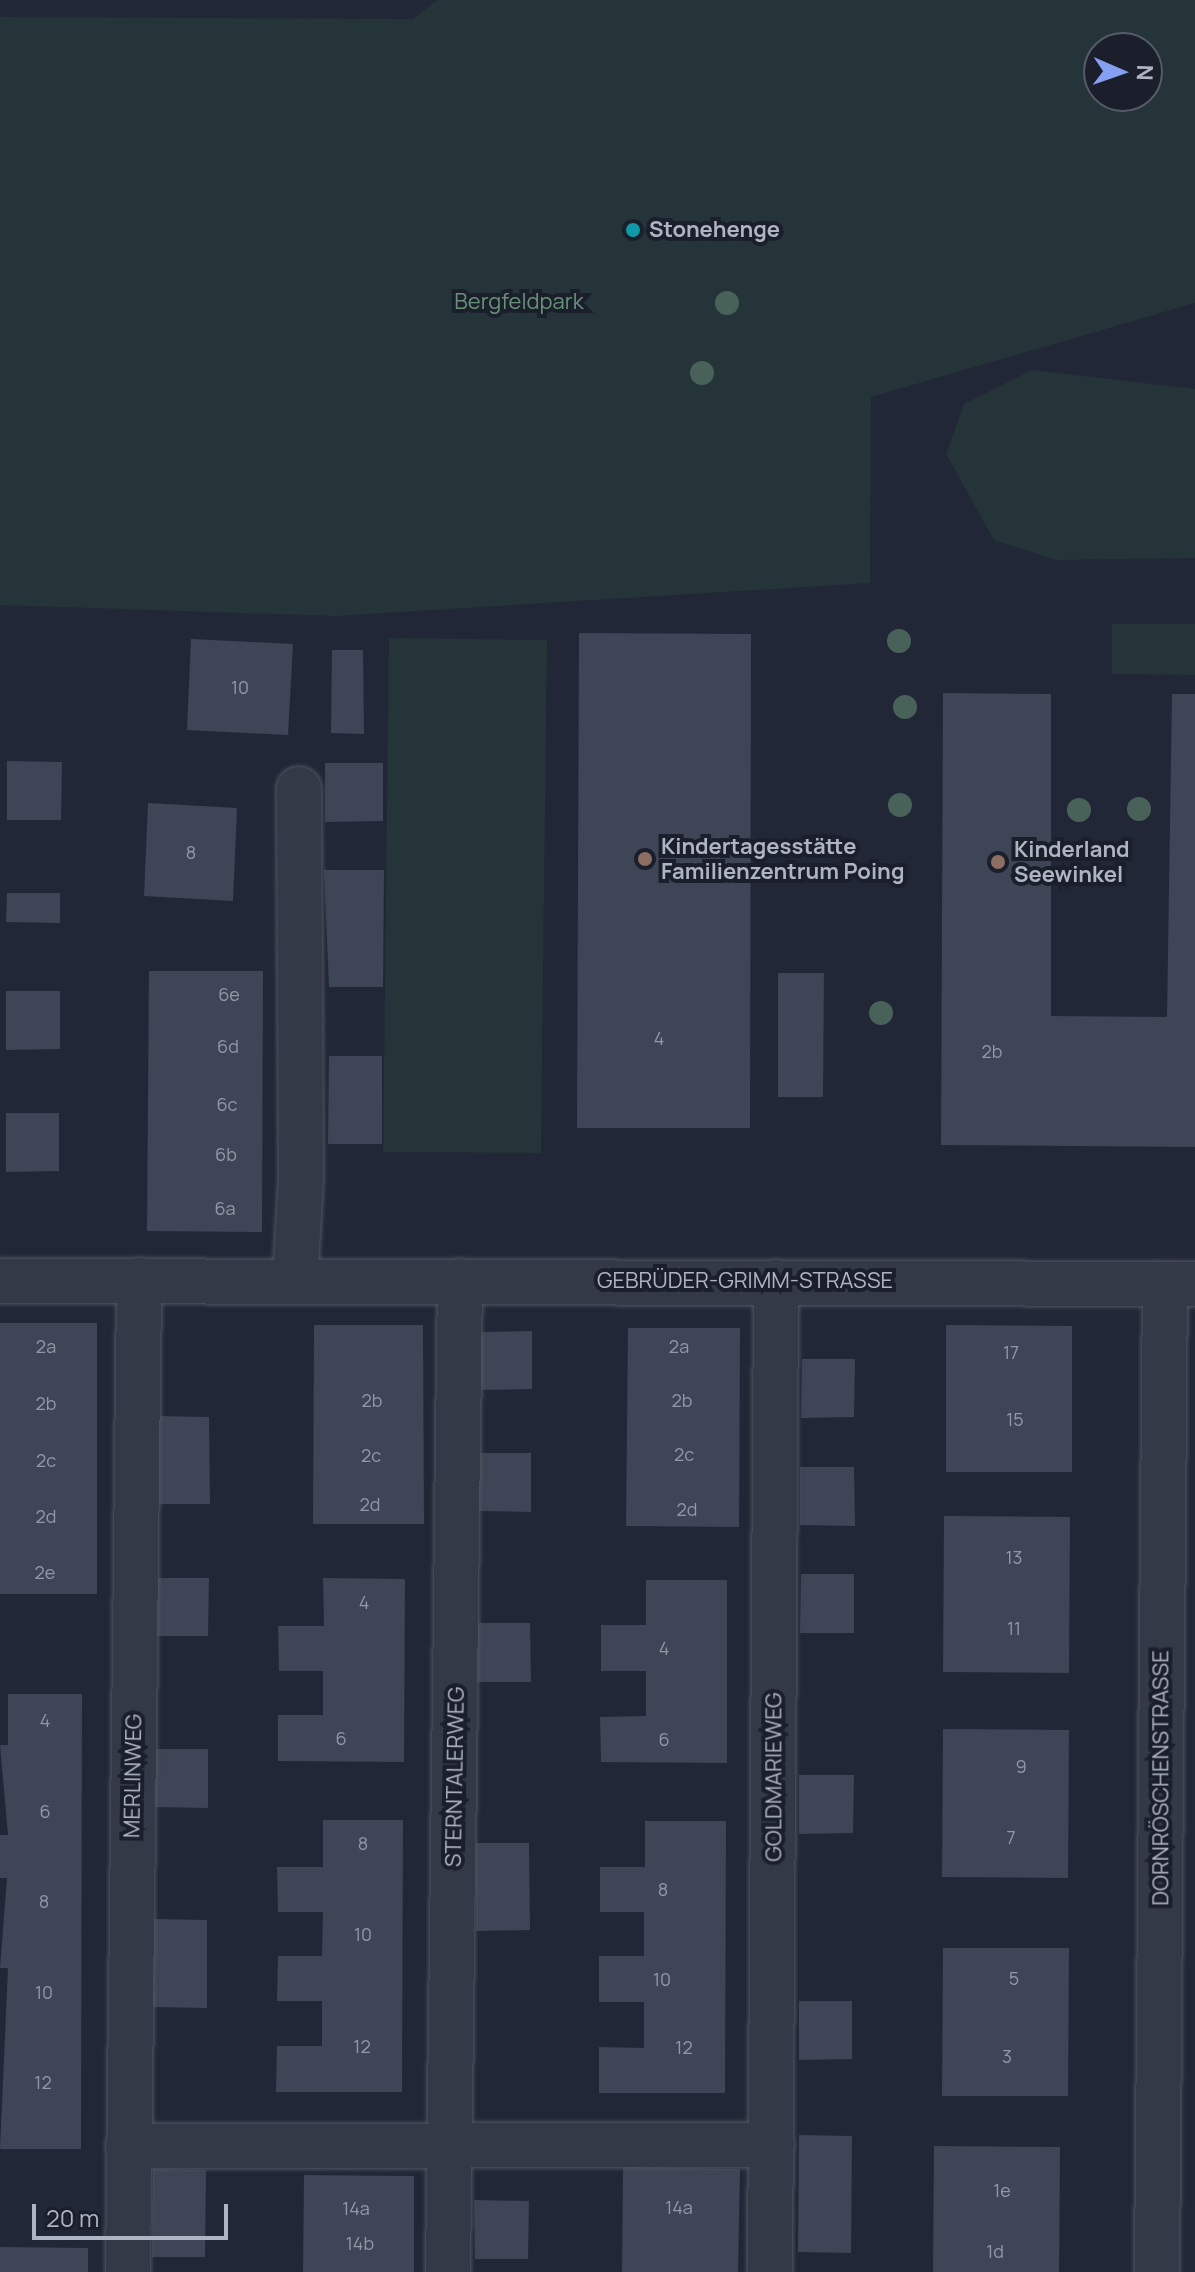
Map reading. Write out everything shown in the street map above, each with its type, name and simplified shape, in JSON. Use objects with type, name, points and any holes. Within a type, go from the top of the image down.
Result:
[{"type":"street","points":[[295,1282],[301,1177],[299,789]]},
{"type":"street","name":"MERLINWEG","points":[[128,2272],[139,1280]]},
{"type":"street","name":"GEBRÜDER-GRIMM-STRASSE","points":[[0,1281],[1180,1284]]},
{"type":"street","name":"STERNTALERWEG","points":[[448,2272],[460,1281]]},
{"type":"street","name":"GOLDMARIEWEG","points":[[770,2272],[776,1282]]},
{"type":"street","name":"DORNRÖSCHENSTRASSE","points":[[1157,2272],[1180,1284]]},
{"type":"street","points":[[128,2146],[772,2145]]},
{"type":"green space","name":"Bergfeldpark","points":[[437,0],[1195,0],[1195,303],[871,397],[870,583],[336,616],[0,605],[0,17],[413,19]]},
{"type":"green space","points":[[1032,370],[1195,389],[1195,558],[1056,560],[994,540],[946,454],[964,404]]},
{"type":"green space","points":[[1112,624],[1195,624],[1195,675],[1112,674]]},
{"type":"green space","points":[[389,638],[547,640],[541,1153],[383,1152]]},
{"type":"building","points":[[579,633],[751,634],[750,1128],[577,1128]]},
{"type":"building","points":[[191,639],[293,644],[288,735],[187,730]]},
{"type":"building","points":[[332,650],[363,650],[364,734],[331,733]]},
{"type":"building","points":[[943,693],[1051,694],[1051,1016],[1167,1017],[1172,694],[1195,694],[1195,1147],[941,1145]]},
{"type":"building","points":[[7,761],[62,762],[61,820],[7,820]]},
{"type":"building","points":[[325,763],[383,763],[383,821],[325,822]]},
{"type":"building","points":[[148,803],[237,808],[233,901],[144,896]]},
{"type":"building","points":[[324,870],[384,870],[383,987],[329,987]]},
{"type":"building","points":[[7,893],[60,893],[60,923],[6,922]]},
{"type":"building","points":[[149,971],[263,971],[262,1232],[147,1231]]},
{"type":"building","points":[[778,973],[824,973],[823,1097],[778,1097]]},
{"type":"building","points":[[6,991],[60,991],[60,1049],[6,1050]]},
{"type":"building","points":[[329,1056],[382,1056],[382,1144],[328,1144]]},
{"type":"building","points":[[6,1113],[59,1113],[59,1171],[6,1172]]},
{"type":"building","points":[[0,1323],[97,1323],[97,1594],[0,1594]]},
{"type":"building","points":[[314,1325],[423,1325],[424,1524],[313,1524]]},
{"type":"building","points":[[946,1325],[1072,1326],[1072,1472],[946,1472]]},
{"type":"building","points":[[628,1328],[740,1328],[739,1527],[626,1526]]},
{"type":"building","points":[[532,1331],[532,1389],[479,1390],[479,1332]]},
{"type":"building","points":[[802,1359],[855,1359],[854,1417],[801,1418]]},
{"type":"building","points":[[156,1416],[209,1417],[210,1504],[156,1504]]},
{"type":"building","points":[[478,1453],[531,1453],[531,1512],[478,1511]]},
{"type":"building","points":[[800,1467],[854,1467],[855,1526],[800,1525]]},
{"type":"building","points":[[944,1516],[1070,1517],[1069,1673],[943,1672]]},
{"type":"building","points":[[801,1574],[854,1574],[854,1633],[800,1633]]},
{"type":"building","points":[[155,1578],[209,1578],[208,1636],[155,1636]]},
{"type":"building","points":[[323,1578],[405,1579],[404,1762],[278,1761],[278,1715],[323,1715],[323,1671],[279,1671],[278,1626],[324,1626]]},
{"type":"building","points":[[646,1580],[727,1580],[727,1763],[601,1762],[600,1717],[646,1716],[646,1671],[601,1671],[601,1625],[646,1625]]},
{"type":"building","points":[[477,1623],[530,1623],[531,1682],[477,1682]]},
{"type":"building","points":[[8,1694],[82,1694],[81,2149],[0,2149],[8,1968],[0,1968],[7,1878],[0,1878],[0,1835],[8,1835],[0,1745],[8,1745]]},
{"type":"building","points":[[943,1729],[1069,1730],[1068,1878],[942,1877]]},
{"type":"building","points":[[154,1749],[208,1749],[208,1808],[154,1807]]},
{"type":"building","points":[[799,1775],[854,1775],[853,1833],[799,1834]]},
{"type":"building","points":[[323,1820],[403,1820],[402,2092],[276,2092],[277,2046],[322,2046],[322,2001],[277,2001],[278,1956],[322,1956],[323,1912],[278,1912],[277,1867],[323,1867]]},
{"type":"building","points":[[645,1821],[726,1821],[725,2093],[599,2093],[599,2047],[644,2048],[644,2002],[599,2002],[599,1956],[644,1956],[644,1912],[600,1912],[600,1867],[645,1867]]},
{"type":"building","points":[[476,1843],[529,1843],[530,1930],[476,1931]]},
{"type":"building","points":[[154,1919],[207,1920],[207,2008],[153,2007]]},
{"type":"building","points":[[943,1948],[1069,1948],[1068,2096],[942,2096]]},
{"type":"building","points":[[799,2001],[852,2001],[852,2059],[799,2060]]},
{"type":"building","points":[[799,2135],[852,2136],[851,2253],[798,2252]]},
{"type":"building","points":[[934,2146],[1060,2147],[1059,2272],[933,2272]]},
{"type":"building","points":[[623,2167],[740,2169],[738,2272],[622,2272]]},
{"type":"building","points":[[153,2169],[206,2170],[205,2257],[152,2257]]},
{"type":"building","points":[[304,2175],[414,2176],[414,2272],[303,2272]]},
{"type":"building","points":[[474,2200],[529,2201],[528,2259],[475,2259]]},
{"type":"building","points":[[0,2247],[88,2248],[88,2272],[0,2272]]},
{"type":"place","name":"Stonehenge","points":[[633,230]]},
{"type":"place","name":"Kindertagesstätte Familienzentrum Poing","points":[[645,859]]},
{"type":"place","name":"Kinderland Seewinkel","points":[[998,862]]}]
